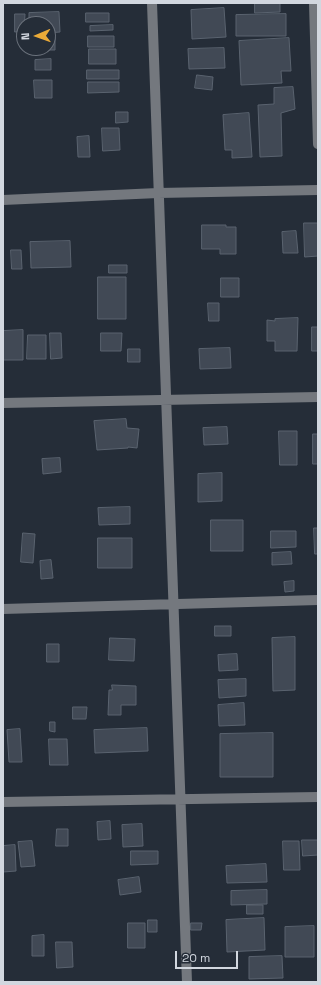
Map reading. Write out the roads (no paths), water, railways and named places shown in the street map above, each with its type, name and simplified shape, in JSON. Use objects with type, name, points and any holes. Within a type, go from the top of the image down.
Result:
[{"type":"street","points":[[152,3],[187,982]]},
{"type":"street","points":[[314,3],[318,144]]},
{"type":"street","points":[[3,200],[158,193],[318,190]]},
{"type":"street","points":[[3,403],[318,397]]},
{"type":"street","points":[[3,609],[318,600]]},
{"type":"street","points":[[3,802],[318,797]]}]
